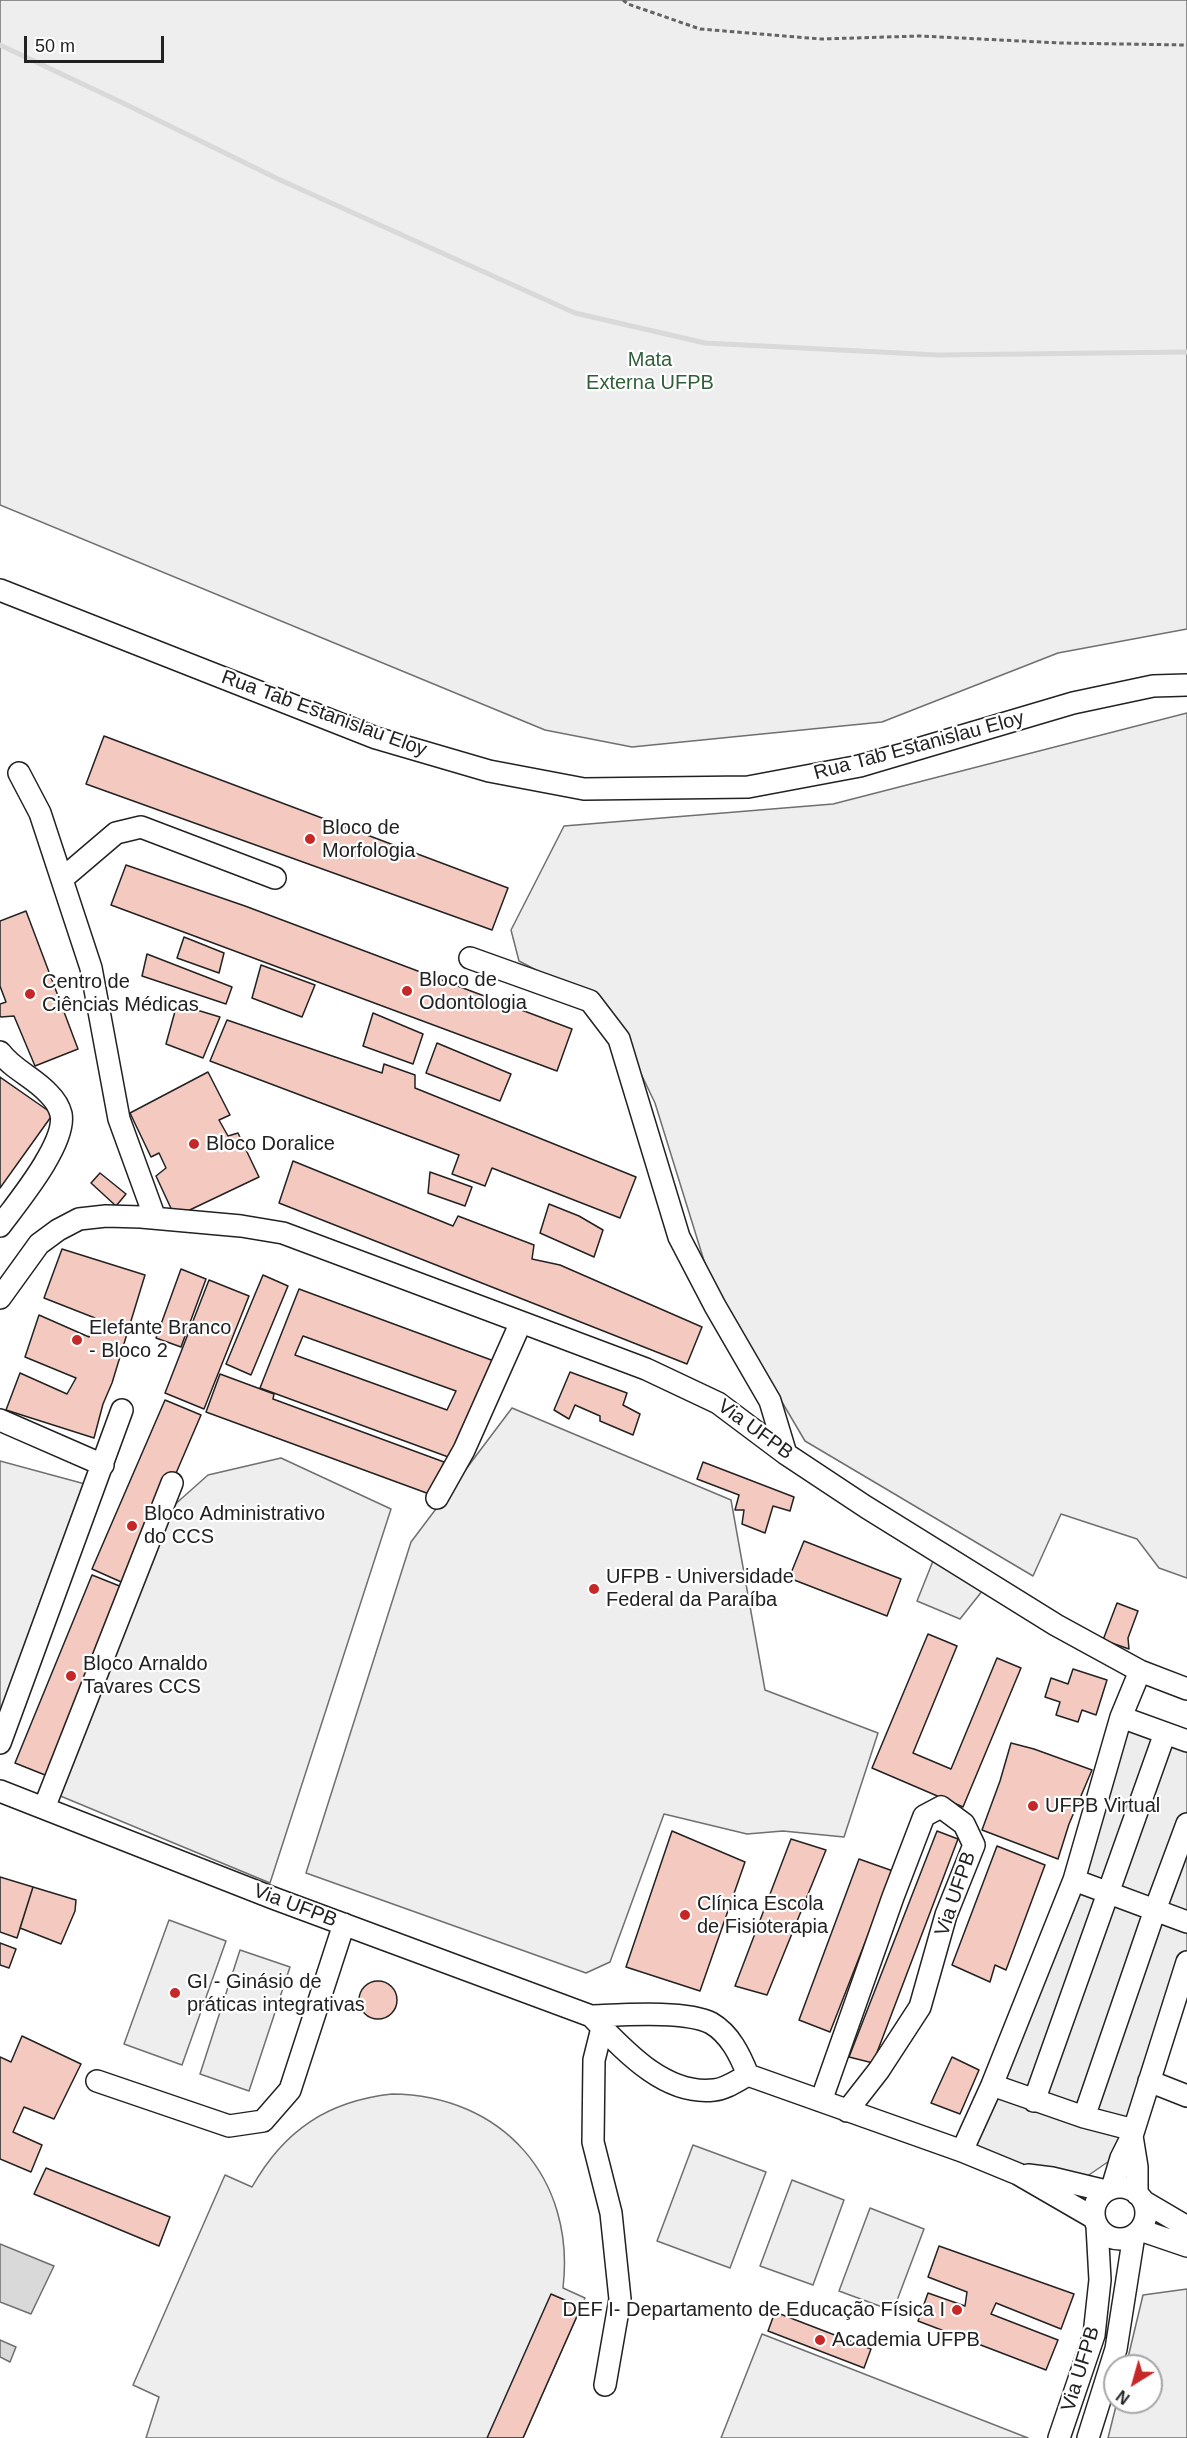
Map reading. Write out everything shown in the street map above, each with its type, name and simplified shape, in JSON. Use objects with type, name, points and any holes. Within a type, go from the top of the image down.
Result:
[{"type":"street","name":"Rua Tab Estanislau Eloy","points":[[0,590],[376,738],[489,771],[584,789],[748,788],[860,766],[1073,703],[1153,686],[1187,685]]},
{"type":"street","points":[[19,773],[40,813],[91,968],[119,1119],[155,1218]]},
{"type":"street","points":[[62,879],[116,833],[141,827],[275,878]]},
{"type":"street","points":[[470,957],[590,1001],[619,1040],[679,1237],[715,1306],[770,1401],[786,1454]]},
{"type":"street","points":[[0,1052],[9,1063],[48,1093],[57,1105],[61,1125],[47,1160],[0,1226]]},
{"type":"street","name":"Via UFPB","points":[[0,1298],[39,1244],[58,1230],[79,1219],[106,1216],[155,1218],[241,1226],[283,1233],[646,1369],[718,1402],[786,1454],[866,1507],[1046,1618],[1140,1671],[1187,1689]]},
{"type":"street","points":[[436,1498],[464,1450],[521,1322]]},
{"type":"street","points":[[0,1743],[122,1410]]},
{"type":"street","points":[[0,1420],[103,1465]]},
{"type":"street","points":[[44,1808],[172,1484]]},
{"type":"street","points":[[962,2151],[992,2085],[1074,1880],[1121,1717],[1140,1671]]},
{"type":"street","points":[[1121,1717],[1187,1741]]},
{"type":"street","points":[[1034,2101],[1165,1733]]},
{"type":"street","name":"Via UFPB","points":[[0,1791],[599,2020],[691,2017],[710,2023],[733,2044],[748,2075],[716,2090],[693,2090],[671,2083],[621,2047],[599,2020]]},
{"type":"street","name":"Via UFPB","points":[[821,2101],[889,1907],[924,1816],[941,1807],[964,1824],[974,1845],[946,1915],[920,2007],[879,2070],[847,2110]]},
{"type":"street","points":[[1084,2117],[1187,1824]]},
{"type":"street","points":[[1074,1880],[1187,1922]]},
{"type":"street","points":[[97,2081],[229,2126],[263,2121],[291,2090],[344,1924]]},
{"type":"street","name":"Via UFPB","points":[[1059,2438],[1094,2335],[1100,2280],[1094,2208],[1098,2198],[1109,2190],[1133,2133],[1187,1962]]},
{"type":"street","points":[[599,2020],[594,2060],[593,2142],[611,2213],[620,2299],[605,2385]]},
{"type":"street","points":[[748,2075],[962,2151],[1018,2174],[1096,2222],[1110,2237],[1118,2239],[1137,2233],[1187,2246]]},
{"type":"street","points":[[1149,2081],[1187,2096]]},
{"type":"street","points":[[992,2085],[1133,2133]]},
{"type":"street","name":"Via UFPB","points":[[1088,2438],[1096,2420],[1116,2349],[1137,2233],[1145,2221],[1146,2211],[1140,2197],[1133,2133]]},
{"type":"street","points":[[1018,2174],[1053,2178],[1109,2190],[1121,2187],[1187,2226]]},
{"type":"path","points":[[623,0],[628,4],[700,29],[821,39],[920,36],[1060,43],[1187,45]]},
{"type":"green space","name":"Mata Externa UFPB","points":[[0,0],[1187,0],[1187,629],[1058,653],[882,722],[632,747],[545,730],[0,505]]},
{"type":"green space","points":[[1187,713],[1187,1578],[1159,1568],[1137,1539],[1061,1514],[1033,1576],[805,1441],[710,1280],[655,1103],[610,1009],[519,961],[511,930],[564,826],[833,804]]},
{"type":"green space","points":[[512,1408],[731,1500],[765,1690],[878,1733],[844,1837],[783,1831],[747,1834],[664,1814],[610,1962],[586,1973],[306,1873],[411,1542]]},
{"type":"green space","points":[[281,1458],[391,1509],[270,1883],[58,1795],[163,1515],[208,1475]]},
{"type":"green space","points":[[0,1461],[85,1484],[0,1733]]},
{"type":"green space","points":[[935,1556],[983,1590],[960,1619],[917,1601]]},
{"type":"green space","name":"GI - Ginásio de práticas integrativas","points":[[169,1920],[226,1941],[182,2065],[124,2044]]},
{"type":"green space","points":[[240,1950],[290,1967],[249,2091],[200,2074]]},
{"type":"green space","points":[[392,2094],[431,2098],[467,2109],[498,2127],[524,2150],[544,2179],[557,2211],[564,2248],[563,2288],[585,2298],[523,2438],[146,2438],[159,2397],[133,2385],[225,2175],[252,2187],[278,2149],[310,2122],[348,2103]]},
{"type":"green space","points":[[693,2145],[766,2172],[730,2268],[657,2241]]},
{"type":"green space","points":[[792,2180],[844,2200],[813,2285],[760,2266]]},
{"type":"green space","points":[[870,2208],[924,2229],[893,2311],[839,2291]]},
{"type":"green space","points":[[1187,2289],[1187,2438],[1108,2438],[1114,2414],[1163,2414],[1163,2354],[1129,2354],[1143,2295]]},
{"type":"green space","points":[[762,2334],[1028,2438],[721,2438]]},
{"type":"shaded area","points":[[1125,1729],[1187,1752],[1187,1961],[1115,2157],[1086,2177],[1051,2181],[968,2147]]},
{"type":"shaded area","points":[[0,2244],[54,2266],[31,2314],[0,2302]]},
{"type":"shaded area","points":[[0,2340],[16,2347],[10,2362],[0,2357]]},
{"type":"building","name":"Bloco de Morfologia","points":[[104,736],[508,888],[492,930],[86,784]]},
{"type":"building","name":"Bloco de Odontologia","points":[[126,865],[245,906],[572,1029],[557,1071],[111,905]]},
{"type":"building","name":"Centro de Ciências Médicas","points":[[26,911],[78,1049],[35,1066],[14,1016],[0,1016],[0,1004],[6,1002],[0,986],[0,921]]},
{"type":"building","points":[[184,937],[224,953],[219,973],[177,958]]},
{"type":"building","points":[[147,954],[232,987],[226,1004],[142,976]]},
{"type":"building","points":[[261,965],[315,985],[302,1017],[252,998]]},
{"type":"building","points":[[177,1004],[220,1017],[203,1058],[166,1044]]},
{"type":"building","points":[[373,1013],[423,1034],[413,1064],[363,1046]]},
{"type":"building","points":[[227,1020],[382,1073],[384,1064],[415,1075],[415,1088],[636,1177],[620,1218],[492,1168],[485,1186],[452,1174],[459,1155],[210,1061]]},
{"type":"building","points":[[437,1043],[511,1074],[500,1101],[426,1073]]},
{"type":"building","name":"Bloco Doralice","points":[[208,1072],[230,1115],[219,1120],[228,1136],[238,1133],[259,1177],[175,1217],[156,1176],[166,1168],[159,1153],[151,1157],[130,1113]]},
{"type":"building","points":[[0,1077],[53,1114],[0,1188]]},
{"type":"building","points":[[293,1161],[453,1226],[458,1216],[534,1245],[532,1259],[560,1265],[702,1327],[687,1364],[279,1203]]},
{"type":"building","points":[[430,1172],[472,1187],[465,1206],[428,1193]]},
{"type":"building","points":[[100,1173],[126,1194],[116,1206],[91,1183]]},
{"type":"building","points":[[549,1204],[579,1216],[603,1230],[594,1257],[540,1233]]},
{"type":"building","name":"Elefante Branco - Bloco 2","points":[[62,1249],[145,1275],[94,1438],[6,1410],[20,1373],[67,1394],[76,1378],[25,1357],[39,1315],[89,1337],[95,1318],[44,1298]]},
{"type":"building","points":[[181,1269],[206,1279],[181,1347],[156,1338]]},
{"type":"building","points":[[263,1275],[288,1286],[251,1375],[226,1364]]},
{"type":"building","points":[[209,1280],[249,1296],[204,1409],[165,1393]]},
{"type":"building","points":[[299,1289],[494,1361],[451,1458],[260,1388]],"holes":[[[303,1336],[456,1391],[447,1410],[295,1355]]]},
{"type":"building","points":[[570,1372],[627,1393],[623,1405],[640,1414],[633,1435],[600,1421],[600,1416],[575,1405],[569,1419],[554,1410]]},
{"type":"building","points":[[220,1374],[274,1394],[273,1399],[444,1462],[432,1495],[206,1412]]},
{"type":"building","name":"Bloco Administrativo do CCS","points":[[165,1400],[201,1415],[128,1585],[92,1569]]},
{"type":"building","points":[[703,1462],[794,1497],[790,1511],[773,1506],[765,1533],[742,1524],[744,1510],[735,1510],[739,1495],[697,1479]]},
{"type":"building","points":[[804,1541],[901,1579],[887,1616],[789,1578]]},
{"type":"building","name":"Bloco Arnaldo Tavares CCS","points":[[92,1575],[127,1589],[50,1777],[15,1763]]},
{"type":"building","points":[[1117,1603],[1138,1611],[1128,1638],[1129,1649],[1103,1640]]},
{"type":"building","points":[[928,1634],[957,1646],[913,1753],[951,1769],[997,1658],[1021,1668],[963,1807],[872,1768]]},
{"type":"building","points":[[1073,1669],[1107,1680],[1096,1715],[1082,1710],[1078,1722],[1056,1715],[1060,1702],[1045,1697],[1051,1678],[1068,1684]]},
{"type":"building","name":"UFPB Virtual","points":[[1011,1743],[1092,1770],[1069,1824],[1058,1859],[982,1830]]},
{"type":"building","name":"Clínica Escola de Fisioterapia","points":[[672,1831],[745,1862],[700,1991],[626,1967]]},
{"type":"building","points":[[937,1831],[958,1839],[873,2063],[849,2057]]},
{"type":"building","points":[[791,1839],[826,1850],[767,1995],[735,1986]]},
{"type":"building","points":[[997,1846],[1045,1865],[1006,1970],[995,1965],[990,1982],[952,1965]]},
{"type":"building","points":[[859,1859],[893,1871],[830,2032],[799,2020]]},
{"type":"building","points":[[0,1877],[33,1887],[17,1938],[0,1932]]},
{"type":"building","points":[[33,1887],[76,1900],[75,1911],[61,1944],[20,1928]]},
{"type":"building","points":[[0,1943],[16,1949],[9,1968],[0,1965]]},
{"type":"building","points":[[378,1981],[385,1982],[391,1987],[396,1993],[396,2007],[391,2013],[385,2018],[378,2019],[371,2018],[365,2013],[360,2007],[359,2000],[360,1993],[365,1987],[371,1982]]},
{"type":"building","points":[[22,2036],[81,2064],[54,2119],[24,2107],[13,2132],[42,2145],[31,2172],[0,2159],[0,2057],[11,2062]]},
{"type":"building","points":[[952,2057],[979,2070],[960,2114],[931,2103]]},
{"type":"building","points":[[46,2168],[170,2217],[159,2246],[34,2194]]},
{"type":"building","name":"DEF I- Departamento de Educação Física I","points":[[939,2246],[1074,2294],[1061,2329],[996,2303],[991,2314],[1058,2340],[1046,2370],[918,2321],[928,2293],[965,2306],[967,2292],[928,2277]]},
{"type":"building","points":[[551,2294],[581,2307],[523,2438],[487,2438]]},
{"type":"building","name":"Academia UFPB","points":[[775,2312],[871,2349],[864,2368],[768,2331]]},
{"type":"waterway","points":[[0,45],[278,179],[575,313],[705,343],[938,355],[1187,352]]},
{"type":"place","name":"Bloco de Morfologia","points":[[310,839]]},
{"type":"place","name":"Bloco de Odontologia","points":[[407,991]]},
{"type":"place","name":"Centro de Ciências Médicas","points":[[30,994]]},
{"type":"place","name":"Bloco Doralice","points":[[194,1144]]},
{"type":"place","name":"Elefante Branco - Bloco 2","points":[[77,1340]]},
{"type":"place","name":"Bloco Administrativo do CCS","points":[[132,1526]]},
{"type":"place","name":"UFPB - Universidade Federal da Paraíba","points":[[594,1589]]},
{"type":"place","name":"Bloco Arnaldo Tavares CCS","points":[[71,1676]]},
{"type":"place","name":"UFPB Virtual","points":[[1033,1806]]},
{"type":"place","name":"Clínica Escola de Fisioterapia","points":[[685,1915]]},
{"type":"place","name":"GI - Ginásio de práticas integrativas","points":[[175,1993]]},
{"type":"place","name":"DEF I- Departamento de Educação Física I","points":[[957,2310]]},
{"type":"place","name":"Academia UFPB","points":[[820,2340]]}]
